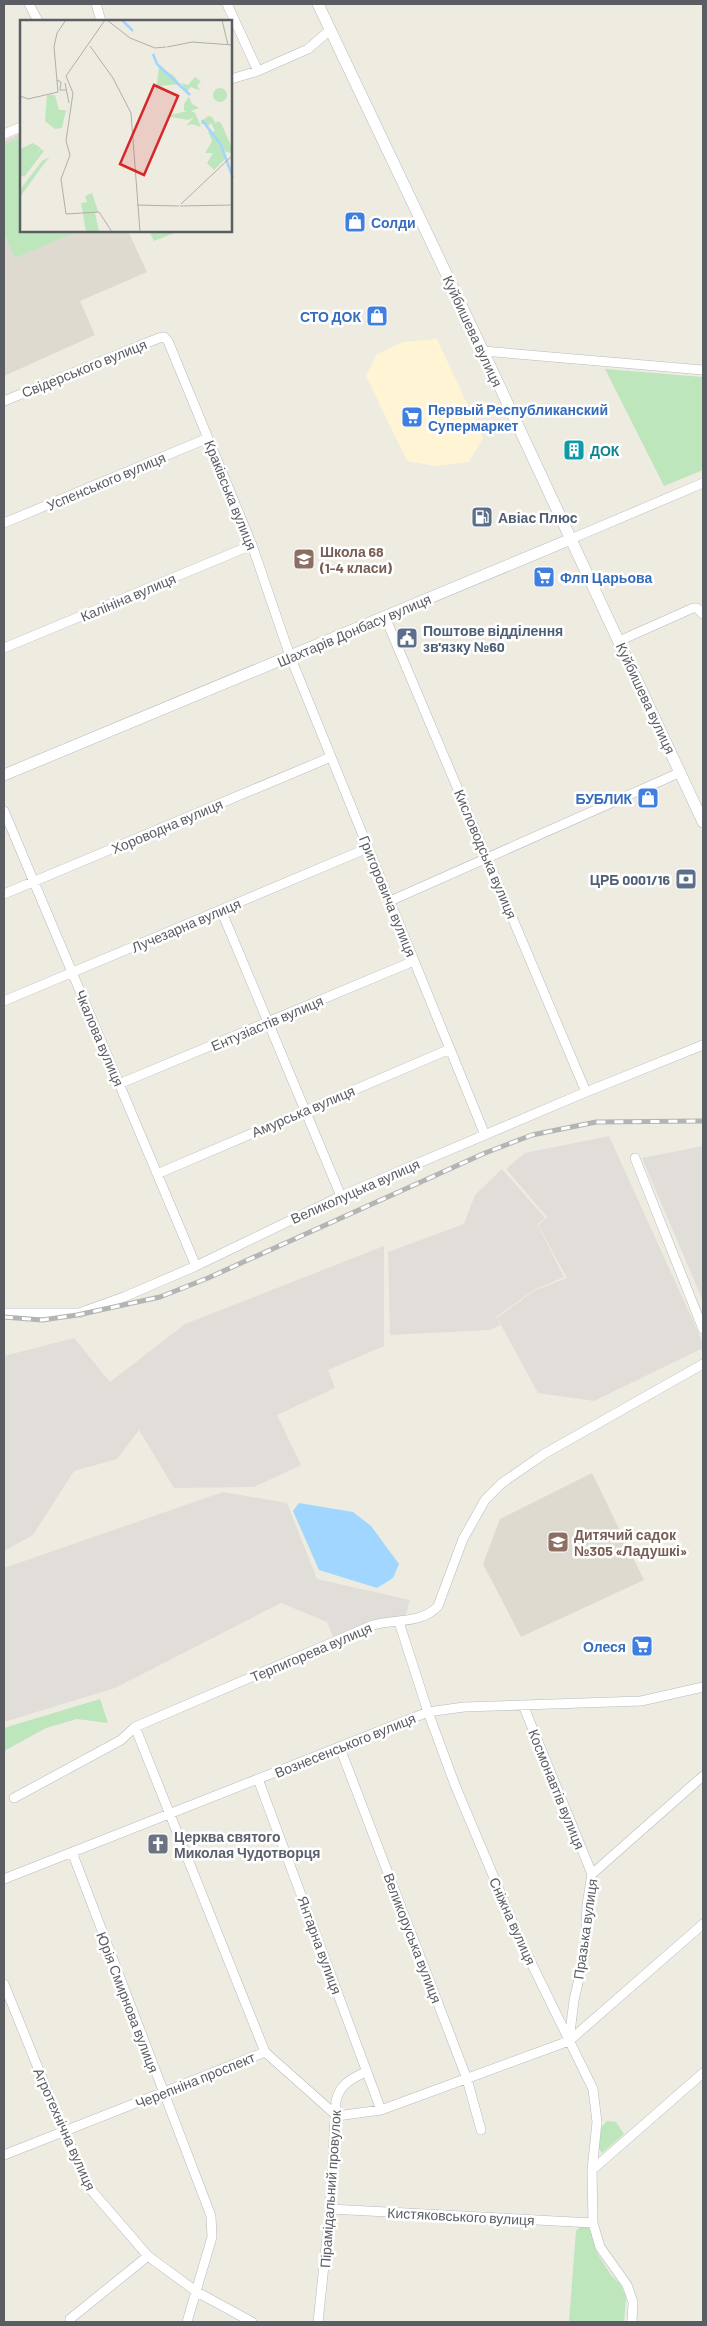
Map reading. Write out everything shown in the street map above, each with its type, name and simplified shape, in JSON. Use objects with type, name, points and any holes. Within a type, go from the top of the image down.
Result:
[{"type":"main road","name":"Куйбишева вулиця","points":[[318,4],[483,351],[703,822]]},
{"type":"main road","name":"Шахтарів Донбасу вулиця","points":[[4,775],[571,539]]},
{"type":"street","points":[[29,4],[37,20]]},
{"type":"street","points":[[96,4],[101,20]]},
{"type":"street","points":[[227,4],[258,71]]},
{"type":"street","points":[[232,79],[258,71],[308,49],[330,30]]},
{"type":"street","points":[[4,134],[20,126]]},
{"type":"street","name":"Свідерського вулиця","points":[[4,401],[164,337]]},
{"type":"street","name":"Краківська вулиця","points":[[164,337],[252,545],[290,656]]},
{"type":"street","points":[[483,351],[703,370]]},
{"type":"street","name":"Успенського вулиця","points":[[4,524],[208,438]]},
{"type":"street","name":"Шахтарів Донбасу вулиця","points":[[571,539],[703,484]]},
{"type":"street","name":"Калініна вулиця","points":[[4,648],[252,545]]},
{"type":"street","points":[[619,641],[693,608],[697,608],[703,614]]},
{"type":"street","name":"Кисловодська вулиця","points":[[385,617],[586,1092]]},
{"type":"street","name":"Григоровича вулиця","points":[[290,656],[485,1135]]},
{"type":"street","name":"Хороводна вулиця","points":[[4,894],[331,757]]},
{"type":"street","points":[[390,901],[681,772]]},
{"type":"street","name":"Чкалова вулиця","points":[[4,811],[196,1266]]},
{"type":"street","name":"Лучезарна вулиця","points":[[4,1001],[368,848]]},
{"type":"street","points":[[221,910],[341,1196]]},
{"type":"street","name":"Ентузіастів вулиця","points":[[119,1084],[414,961]]},
{"type":"street","name":"Великолуцька вулиця","points":[[4,1313],[79,1313],[124,1297],[196,1266],[341,1196],[586,1092],[703,1045]]},
{"type":"street","name":"Амурська вулиця","points":[[157,1174],[450,1049]]},
{"type":"street","points":[[635,1158],[703,1330]]},
{"type":"street","name":"Терпигорева вулиця","points":[[14,1798],[121,1740],[135,1727],[373,1625],[382,1622],[399,1622],[428,1614],[438,1606],[463,1538],[485,1500],[502,1483],[544,1454],[703,1364]]},
{"type":"street","name":"Сніжна вулиця","points":[[399,1622],[428,1712],[521,1942],[593,2089],[597,2122],[592,2170],[593,2223],[600,2247],[628,2286],[633,2302],[632,2322]]},
{"type":"street","name":"Вознесенського вулиця","points":[[4,1879],[428,1712],[464,1707],[641,1701],[703,1687]]},
{"type":"street","name":"Космонавтів вулиця","points":[[523,1705],[592,1874]]},
{"type":"street","points":[[135,1727],[264,2052]]},
{"type":"street","name":"Великоруська вулиця","points":[[340,1748],[467,2078],[481,2130]]},
{"type":"street","name":"Празька вулиця","points":[[569,2041],[574,2000],[585,1953],[587,1905],[592,1874],[703,1776]]},
{"type":"street","name":"Янтарна вулиця","points":[[258,1779],[381,2110]]},
{"type":"street","name":"Юрія Смирнова вулиця","points":[[72,1852],[211,2216],[212,2237],[187,2322]]},
{"type":"street","points":[[337,2116],[381,2110],[569,2041],[703,1924]]},
{"type":"street","name":"Агротехнічна вулиця","points":[[4,1984],[64,2132],[92,2191],[148,2256],[197,2292],[252,2322]]},
{"type":"street","name":"Черепніна проспект","points":[[4,2155],[264,2052],[337,2116]]},
{"type":"street","name":"Пірамідальний провулок","points":[[318,2322],[330,2209],[339,2091],[346,2082],[367,2071]]},
{"type":"street","points":[[592,2170],[703,2073]]},
{"type":"street","name":"Кистяковського вулиця","points":[[330,2209],[593,2223]]},
{"type":"street","points":[[70,2319],[148,2256]]},
{"type":"shaded area","points":[[20,133],[20,232],[128,232],[147,272],[80,301],[95,335],[4,376],[4,141]]},
{"type":"shaded area","points":[[437,339],[483,438],[469,462],[435,466],[407,461],[366,376],[377,354],[404,342]]},
{"type":"shaded area","points":[[609,1136],[703,1343],[703,1348],[594,1401],[538,1393],[497,1318],[534,1291],[567,1278],[538,1225],[547,1217],[506,1169],[525,1153]]},
{"type":"shaded area","points":[[703,1146],[703,1301],[642,1158]]},
{"type":"shaded area","points":[[502,1169],[545,1218],[537,1224],[564,1277],[534,1290],[496,1317],[500,1325],[490,1330],[390,1335],[388,1252],[464,1224],[475,1195]]},
{"type":"shaded area","points":[[384,1246],[384,1346],[328,1370],[335,1388],[277,1415],[301,1465],[254,1487],[174,1488],[139,1430],[117,1459],[74,1471],[33,1535],[4,1551],[4,1356],[74,1338],[110,1382],[185,1324]]},
{"type":"shaded area","name":"Дитячий садок №305 «Ладушкі»","points":[[592,1473],[644,1580],[521,1637],[483,1564],[500,1519]]},
{"type":"shaded area","points":[[223,1492],[287,1503],[317,1579],[410,1600],[405,1617],[335,1642],[327,1622],[281,1603],[115,1688],[4,1722],[4,1568]]},
{"type":"green space","points":[[20,137],[20,232],[76,232],[15,258],[4,231],[4,145]]},
{"type":"green space","points":[[150,232],[174,232],[174,233],[154,241]]},
{"type":"green space","points":[[605,369],[703,377],[703,470],[664,486]]},
{"type":"green space","points":[[100,1699],[108,1723],[77,1719],[46,1728],[4,1751],[4,1728]]},
{"type":"green space","points":[[607,2121],[616,2122],[624,2134],[602,2153],[599,2149],[601,2128]]},
{"type":"green space","points":[[581,2226],[590,2227],[597,2253],[611,2275],[620,2284],[626,2297],[624,2322],[569,2322],[576,2231]]},
{"type":"water","points":[[299,1503],[353,1512],[371,1526],[399,1564],[393,1578],[377,1588],[319,1570],[293,1511]]},
{"type":"railway","points":[[4,1317],[42,1320],[77,1315],[160,1297],[208,1278],[485,1153],[532,1135],[596,1122],[703,1121]]},
{"type":"place","name":"Солди","points":[[355,222]]},
{"type":"place","name":"СТО ДОК","points":[[377,316]]},
{"type":"place","name":"Первый Республиканский Супермаркет","points":[[412,417]]},
{"type":"place","name":"ДОК","points":[[574,450]]},
{"type":"place","name":"Авіас Плюс","points":[[482,517]]},
{"type":"place","name":"Школа 68 (1-4 класи)","points":[[304,559]]},
{"type":"place","name":"Флп Царьова","points":[[544,577]]},
{"type":"place","name":"Поштове відділення зв'язку №60","points":[[407,638]]},
{"type":"place","name":"БУБЛИК","points":[[648,798]]},
{"type":"place","name":"ЦРБ 0001/16","points":[[686,879]]},
{"type":"place","name":"Дитячий садок №305 «Ладушкі»","points":[[558,1542]]},
{"type":"place","name":"Олеся","points":[[642,1646]]},
{"type":"place","name":"Церква святого Миколая Чудотворця","points":[[158,1844]]}]
